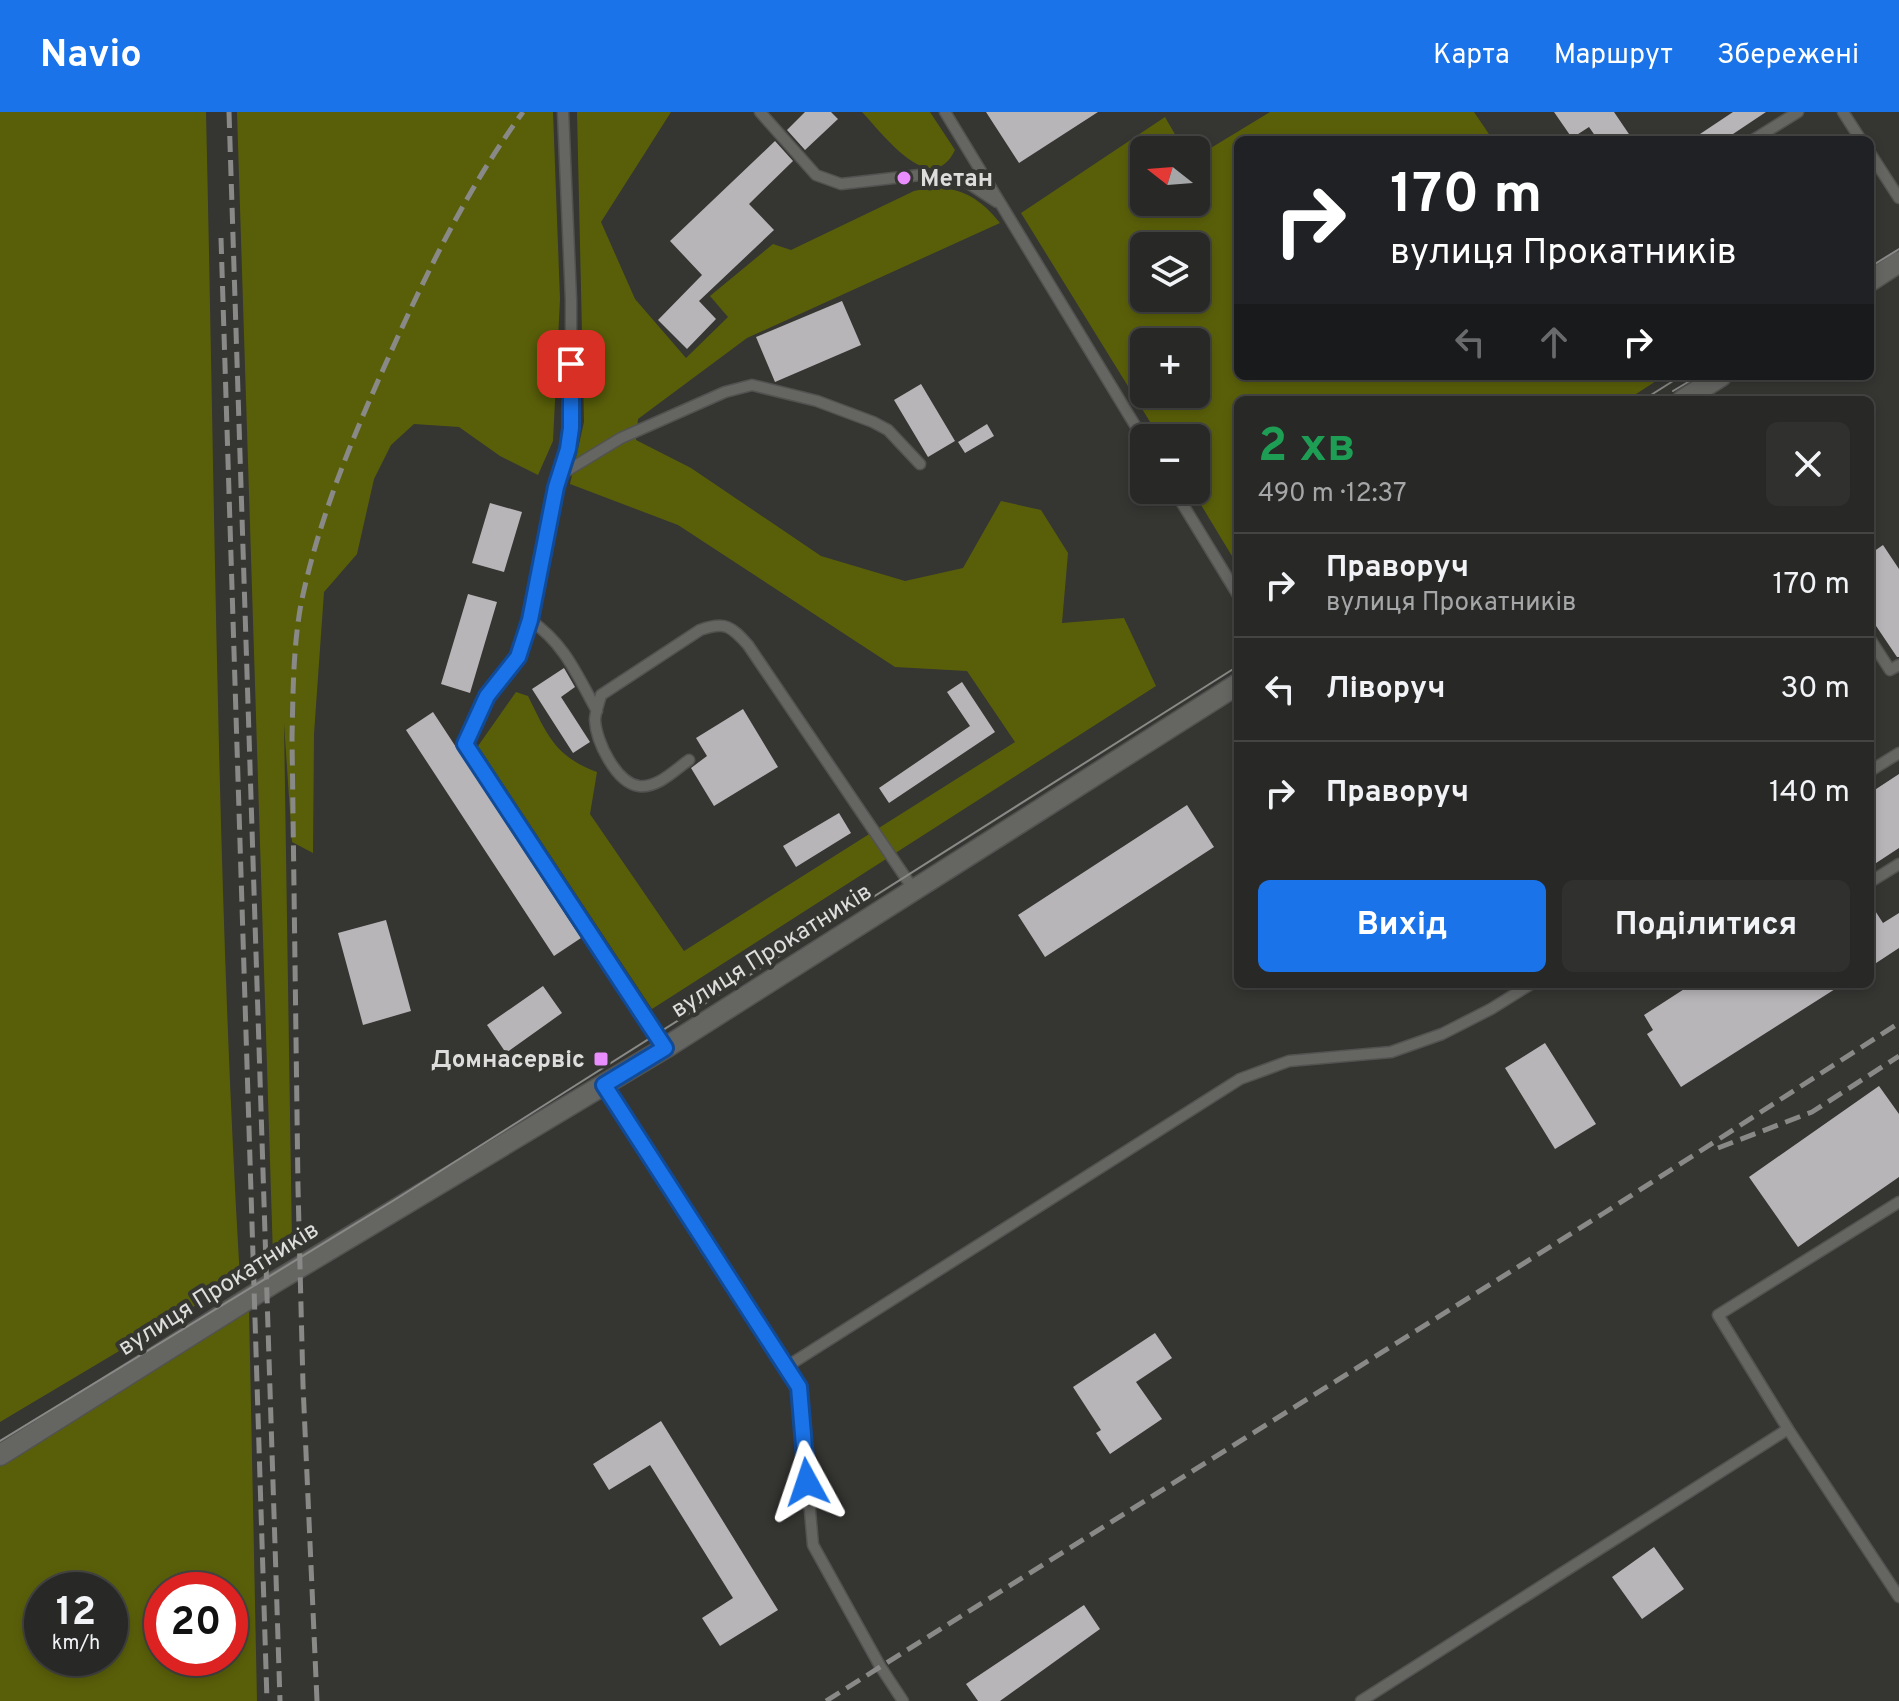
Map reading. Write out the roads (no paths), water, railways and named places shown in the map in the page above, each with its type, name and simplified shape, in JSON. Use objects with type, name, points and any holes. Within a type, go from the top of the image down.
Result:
[{"type":"street","points":[[1874,278],[1899,262]]},
{"type":"street","points":[[1689,396],[1715,380]]},
{"type":"street","name":"вулиця Прокатників","points":[[0,1455],[270,1285],[665,1048],[1234,687]]},
{"type":"lane","points":[[563,112],[571,300],[571,428],[568,449],[530,620],[518,657],[487,696],[465,744],[665,1048]]},
{"type":"lane","points":[[760,112],[816,175],[841,184],[920,175],[962,179],[1002,205]]},
{"type":"lane","points":[[945,112],[1134,424]]},
{"type":"lane","points":[[1759,136],[1798,112]]},
{"type":"lane","points":[[1843,112],[1858,136]]},
{"type":"lane","points":[[1874,159],[1899,198]]},
{"type":"lane","points":[[560,475],[621,438],[725,392],[752,385],[817,401],[873,422],[888,430],[920,464]]},
{"type":"lane","points":[[1183,504],[1234,588]]},
{"type":"lane","points":[[530,620],[557,641],[597,711]]},
{"type":"lane","points":[[689,760],[658,782],[638,786],[624,778],[600,744],[595,719],[601,695],[700,630],[715,625],[732,628],[748,645],[914,890]]},
{"type":"lane","points":[[1874,645],[1890,670],[1899,665]]},
{"type":"lane","points":[[1874,769],[1899,753]]},
{"type":"lane","points":[[1874,880],[1899,864]]},
{"type":"lane","points":[[786,1367],[1240,1079],[1289,1061],[1391,1052],[1442,1034],[1525,988]]},
{"type":"lane","points":[[604,1085],[799,1387],[813,1545],[880,1666],[903,1701]]},
{"type":"lane","points":[[1899,1202],[1718,1315],[1788,1429],[1899,1597]]},
{"type":"lane","points":[[1361,1701],[1788,1429]]},
{"type":"tram line","points":[[1874,265],[1899,249]]},
{"type":"tram line","points":[[1649,396],[1675,380]]},
{"type":"tram line","points":[[1673,391],[1691,380]]},
{"type":"tram line","points":[[0,1441],[396,1199],[1234,669]]},
{"type":"railway","points":[[229,112],[280,1701]]},
{"type":"railway","points":[[317,1701],[298,1188],[292,738],[298,621],[326,512],[373,392],[448,234],[483,172],[523,112]]},
{"type":"railway","points":[[221,238],[267,1701]]},
{"type":"railway","points":[[826,1701],[1604,1213],[1899,1023]]},
{"type":"railway","points":[[1718,1148],[1812,1112],[1899,1056]]},
{"type":"place","name":"Метан","points":[[904,178]]},
{"type":"place","name":"Домнасервіс","points":[[601,1059]]}]
